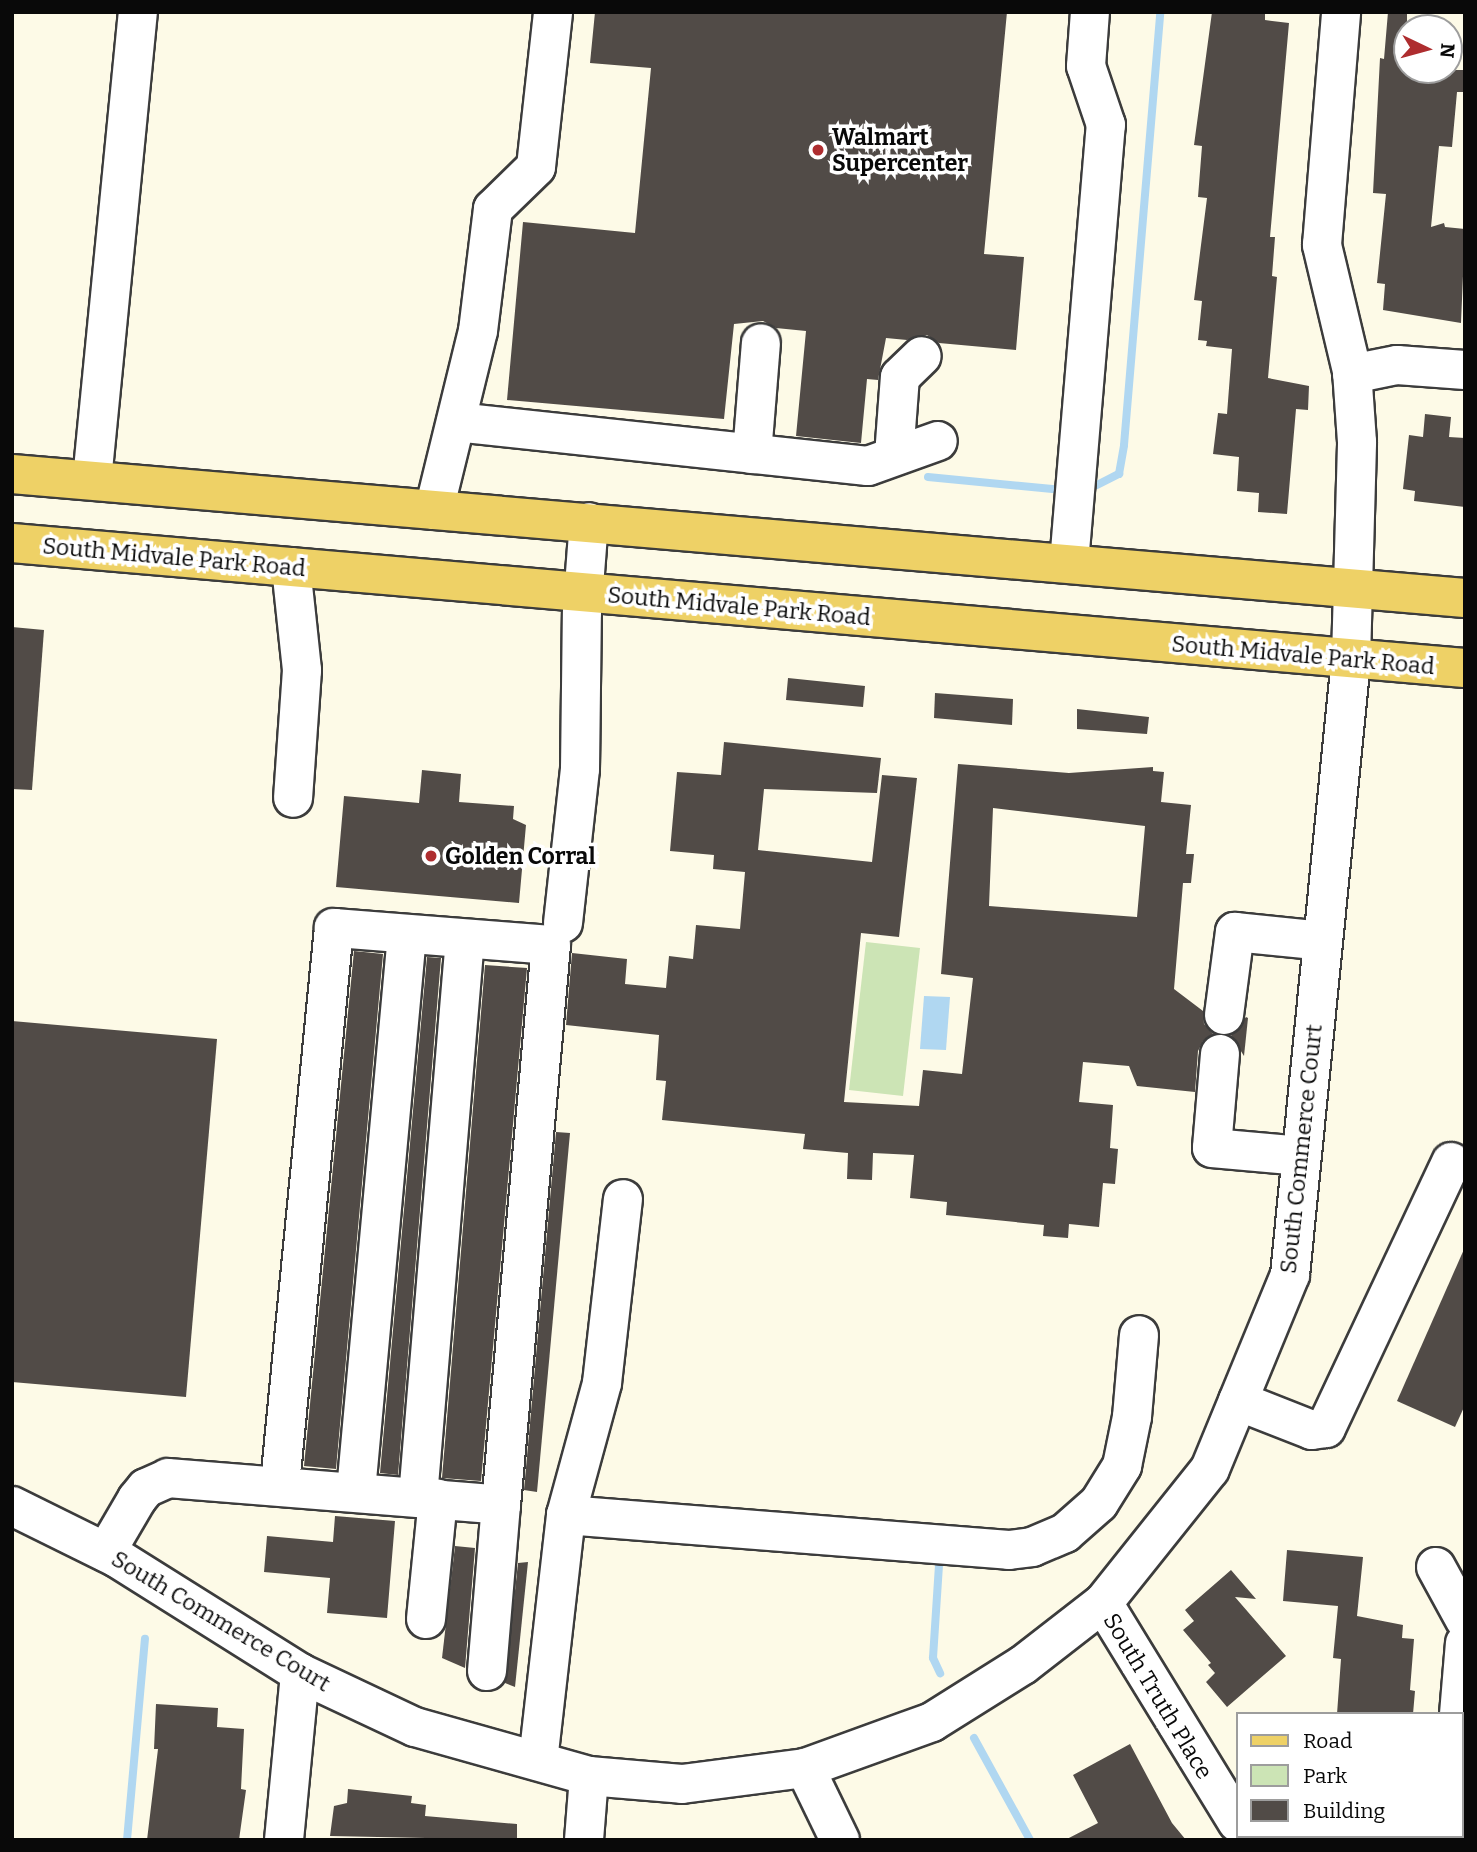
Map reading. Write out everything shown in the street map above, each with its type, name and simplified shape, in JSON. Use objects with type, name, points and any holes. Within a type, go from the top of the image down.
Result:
[{"type":"main road","points":[[12,474],[1069,563],[1351,603],[1465,598]]},
{"type":"main road","name":"South Midvale Park Road","points":[[12,543],[1465,668]]},
{"type":"street","points":[[92,480],[138,12]]},
{"type":"street","points":[[434,510],[478,331],[493,209],[536,167],[553,12]]},
{"type":"street","points":[[1069,563],[1106,125],[1086,66],[1090,12]]},
{"type":"street","name":"South Commerce Court","points":[[12,1506],[106,1552],[300,1673],[415,1727],[589,1776],[682,1784],[805,1768],[932,1722],[1023,1665],[1103,1602],[1210,1469],[1290,1275],[1351,659],[1357,442],[1352,374],[1322,245],[1341,12]]},
{"type":"street","points":[[752,453],[761,343]]},
{"type":"street","points":[[894,456],[900,377],[922,356]]},
{"type":"street","points":[[1352,374],[1397,365],[1465,370]]},
{"type":"street","points":[[456,422],[868,466],[938,441]]},
{"type":"street","points":[[563,923],[580,769],[583,592],[589,522]]},
{"type":"street","points":[[291,567],[302,670],[293,798]]},
{"type":"street","points":[[280,1484],[334,928],[551,945],[487,1671]]},
{"type":"street","points":[[1224,1015],[1235,932],[1323,941]]},
{"type":"street","points":[[356,1491],[407,934]]},
{"type":"street","points":[[426,1619],[428,1498],[466,939]]},
{"type":"street","points":[[1220,1054],[1212,1148],[1302,1156]]},
{"type":"street","points":[[1238,1401],[1312,1430],[1326,1428],[1451,1162]]},
{"type":"street","points":[[538,1761],[566,1515],[602,1383],[623,1199]]},
{"type":"street","points":[[566,1515],[1009,1550],[1032,1547],[1065,1532],[1099,1503],[1122,1466],[1132,1418],[1139,1335]]},
{"type":"street","points":[[106,1552],[142,1494],[168,1478],[280,1484],[501,1505]]},
{"type":"street","points":[[1436,1567],[1465,1620]]},
{"type":"street","name":"South Truth Place","points":[[1103,1602],[1236,1820]]},
{"type":"street","points":[[1459,1712],[1465,1643]]},
{"type":"street","points":[[284,1840],[300,1673]]},
{"type":"street","points":[[805,1768],[840,1840]]},
{"type":"street","points":[[584,1840],[589,1776]]},
{"type":"green space","points":[[866,942],[920,948],[903,1096],[849,1090]]},
{"type":"water","points":[[924,996],[950,997],[946,1050],[920,1049]]},
{"type":"building","name":"Walmart Supercenter","points":[[595,12],[1007,12],[984,254],[1024,257],[1016,350],[939,343],[927,335],[907,340],[886,338],[878,380],[867,379],[861,443],[796,436],[806,331],[776,328],[763,321],[734,324],[724,419],[507,400],[523,222],[635,233],[651,68],[590,63]]},
{"type":"building","points":[[1212,12],[1265,12],[1265,20],[1289,23],[1270,237],[1275,237],[1272,276],[1277,277],[1268,378],[1309,386],[1308,410],[1296,409],[1287,514],[1258,512],[1259,493],[1237,491],[1239,457],[1213,454],[1218,413],[1227,414],[1232,349],[1206,346],[1207,341],[1198,340],[1202,301],[1194,300],[1207,198],[1198,197],[1202,146],[1194,145]]},
{"type":"building","points":[[1388,12],[1407,12],[1393,14],[1393,84],[1463,84],[1465,70],[1465,92],[1457,92],[1452,147],[1439,146],[1431,227],[1444,223],[1445,227],[1465,229],[1461,323],[1383,310],[1385,284],[1377,283],[1386,194],[1373,193],[1380,58],[1384,59]]},
{"type":"building","points":[[1425,414],[1451,417],[1449,437],[1465,438],[1465,507],[1414,501],[1415,491],[1403,489],[1409,435],[1423,437]]},
{"type":"building","points":[[12,627],[44,630],[32,790],[12,789]]},
{"type":"building","points":[[788,678],[865,686],[863,707],[786,700]]},
{"type":"building","points":[[935,693],[1013,699],[1012,725],[934,718]]},
{"type":"building","points":[[1077,709],[1149,717],[1147,734],[1077,729]]},
{"type":"building","points":[[724,742],[881,758],[877,793],[764,789],[758,850],[872,862],[882,775],[917,778],[899,937],[861,933],[844,1102],[919,1106],[923,1070],[962,1074],[973,978],[941,974],[958,764],[1069,773],[1153,767],[1153,771],[1164,772],[1161,802],[1191,805],[1186,854],[1194,854],[1191,883],[1183,883],[1174,989],[1203,1011],[1204,1024],[1213,1034],[1203,1041],[1198,1051],[1195,1092],[1137,1086],[1129,1066],[1083,1062],[1079,1102],[1113,1105],[1110,1148],[1118,1149],[1115,1184],[1103,1183],[1099,1227],[1069,1224],[1068,1238],[1043,1236],[1044,1225],[946,1215],[947,1202],[910,1198],[914,1155],[873,1153],[872,1180],[847,1179],[848,1153],[803,1149],[805,1134],[662,1120],[666,1081],[656,1080],[659,1035],[566,1025],[572,953],[627,959],[625,984],[666,988],[669,956],[693,959],[696,925],[740,929],[745,872],[713,869],[714,855],[670,851],[677,772],[721,775]],"holes":[[[993,808],[1145,826],[1137,917],[989,906]]]},
{"type":"building","name":"Golden Corral","points":[[422,770],[461,774],[459,802],[514,806],[513,819],[526,825],[519,903],[336,887],[344,796],[419,803]]},
{"type":"building","points":[[354,951],[383,954],[336,1469],[304,1466]]},
{"type":"building","points":[[427,957],[441,958],[398,1475],[380,1473]]},
{"type":"building","points":[[485,965],[527,968],[481,1481],[442,1478]]},
{"type":"building","points":[[1246,1017],[1248,1018],[1244,1056],[1231,1035]]},
{"type":"building","points":[[12,1021],[217,1039],[186,1397],[12,1382]]},
{"type":"building","points":[[556,1132],[570,1133],[537,1492],[524,1490]]},
{"type":"building","points":[[1465,1247],[1465,1405],[1455,1427],[1397,1401]]},
{"type":"building","points":[[335,1516],[395,1521],[387,1618],[327,1613],[330,1578],[264,1572],[267,1536],[333,1542]]},
{"type":"building","points":[[455,1546],[475,1548],[465,1668],[442,1658]]},
{"type":"building","points":[[1287,1550],[1363,1557],[1357,1616],[1403,1625],[1402,1638],[1414,1639],[1410,1690],[1415,1691],[1413,1712],[1337,1712],[1341,1659],[1333,1658],[1338,1606],[1283,1601]]},
{"type":"building","points":[[528,1562],[515,1687],[505,1683],[518,1563]]},
{"type":"building","points":[[1231,1570],[1256,1599],[1235,1597],[1286,1656],[1227,1707],[1206,1682],[1215,1673],[1208,1665],[1211,1663],[1183,1630],[1194,1621],[1185,1610]]},
{"type":"building","points":[[156,1704],[218,1708],[217,1727],[244,1729],[241,1789],[246,1790],[239,1840],[147,1840],[158,1749],[154,1749]]},
{"type":"building","points":[[1130,1744],[1172,1823],[1186,1840],[1065,1840],[1098,1823],[1073,1775]]},
{"type":"building","points":[[348,1789],[412,1796],[411,1803],[426,1805],[425,1816],[517,1824],[517,1840],[330,1836],[334,1806],[347,1803]]},
{"type":"waterway","points":[[1097,485],[1119,474],[1124,445],[1160,12]]},
{"type":"waterway","points":[[928,477],[1052,489]]},
{"type":"waterway","points":[[939,1565],[933,1658],[940,1673]]},
{"type":"waterway","points":[[127,1840],[145,1639]]},
{"type":"waterway","points":[[974,1738],[1030,1840]]},
{"type":"place","name":"Walmart Supercenter","points":[[818,150]]},
{"type":"place","name":"Golden Corral","points":[[431,856]]}]
